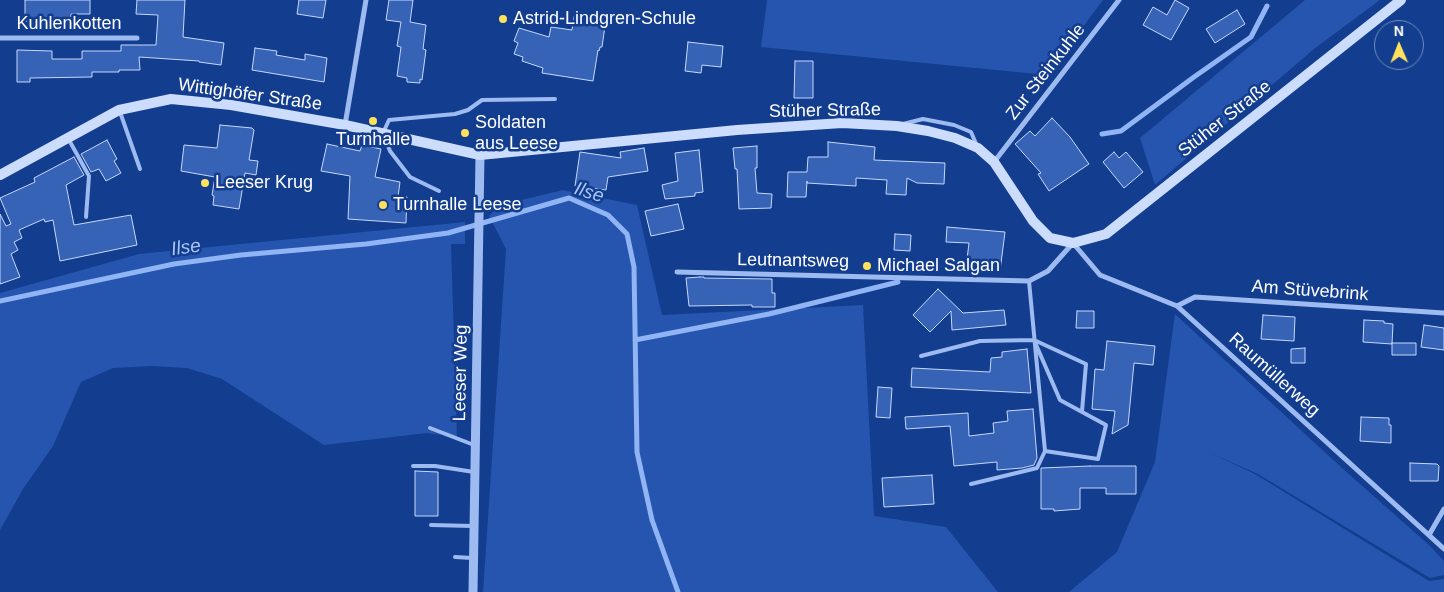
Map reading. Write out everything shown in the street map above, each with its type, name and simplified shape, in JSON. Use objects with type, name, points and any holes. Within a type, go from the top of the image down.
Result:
[{"type":"main road","name":"Stüher Straße","points":[[480,155],[737,130],[842,123],[897,126],[955,138],[978,148],[994,162],[1033,220],[1050,238],[1073,243],[1106,234],[1401,0]]},
{"type":"main road","name":"Wittighöfer Straße","points":[[0,175],[119,110],[171,99],[231,105],[345,125],[480,155]]},
{"type":"street","points":[[345,125],[366,0]]},
{"type":"street","name":"Zur Steinkuhle","points":[[994,162],[1119,0]]},
{"type":"street","name":"Kuhlenkotten","points":[[0,38],[137,38]]},
{"type":"street","name":"Leeser Weg","points":[[473,592],[480,251],[480,155]]},
{"type":"street","points":[[1029,281],[1048,271],[1073,243]]},
{"type":"street","name":"Raumüllerweg","points":[[1073,243],[1100,275],[1177,306],[1444,549]]},
{"type":"street","name":"Leutnantsweg","points":[[677,272],[1029,281]]},
{"type":"street","name":"Am Stüvebrink","points":[[1177,306],[1195,297],[1444,313]]},
{"type":"street","points":[[1429,535],[1444,509]]},
{"type":"lane","points":[[439,191],[410,177],[390,151],[383,134],[390,120],[455,114],[468,110],[482,100],[555,99]]},
{"type":"lane","points":[[119,110],[140,169]]},
{"type":"lane","points":[[68,138],[89,176],[86,217]]},
{"type":"lane","points":[[971,484],[1037,468],[1045,450],[1029,281]]},
{"type":"lane","points":[[1034,340],[1060,400],[1106,425],[1098,459],[1045,450]]},
{"type":"lane","points":[[921,356],[980,341],[1034,340],[1086,364],[1082,412]]},
{"type":"lane","points":[[430,428],[476,445]]},
{"type":"lane","points":[[413,466],[435,466],[476,472]]},
{"type":"lane","points":[[431,525],[475,526]]},
{"type":"lane","points":[[455,557],[474,558]]},
{"type":"shaded area","points":[[767,0],[1103,0],[1047,75],[761,47]]},
{"type":"shaded area","points":[[1305,0],[1380,0],[1314,49],[1155,185],[1140,138]]},
{"type":"shaded area","points":[[563,190],[637,205],[662,315],[863,305],[874,516],[946,527],[998,592],[483,592],[506,249],[489,216],[500,205]]},
{"type":"shaded area","points":[[465,222],[465,244],[451,244],[457,437],[427,433],[324,445],[222,379],[187,368],[151,366],[113,368],[81,382],[53,446],[23,489],[0,530],[0,293],[139,254]]},
{"type":"shaded area","points":[[1175,314],[1342,468],[1429,545],[1444,561],[1444,575],[1430,578],[1258,474],[1210,453],[1255,474],[1429,581],[1444,579],[1444,592],[1069,592],[1117,552],[1155,462]]},
{"type":"building","points":[[25,0],[90,0],[90,14],[71,14],[71,21],[25,21]]},
{"type":"building","points":[[137,0],[185,0],[183,37],[224,43],[221,65],[199,61],[139,57],[140,70],[92,72],[92,77],[30,78],[30,82],[17,82],[17,50],[52,51],[52,59],[82,59],[82,51],[121,51],[121,45],[156,45],[158,15],[136,14]]},
{"type":"building","points":[[299,0],[326,0],[323,18],[297,14]]},
{"type":"building","points":[[389,0],[413,0],[410,22],[426,25],[423,49],[426,50],[420,83],[407,82],[407,78],[397,76],[401,47],[397,46],[401,22],[386,20]]},
{"type":"building","points":[[1175,0],[1189,8],[1171,40],[1143,25],[1153,7],[1167,15]]},
{"type":"building","points":[[1237,10],[1245,24],[1215,43],[1206,29]]},
{"type":"building","points":[[574,17],[596,21],[596,24],[605,26],[602,47],[598,50],[593,81],[542,73],[543,68],[522,61],[523,57],[514,54],[518,43],[514,41],[519,28],[549,37],[551,27],[572,30]]},
{"type":"building","points":[[688,42],[723,46],[721,67],[702,65],[701,73],[685,71]]},
{"type":"building","points":[[255,48],[277,51],[276,55],[305,60],[305,54],[327,58],[324,82],[252,70]]},
{"type":"building","points":[[795,61],[813,61],[813,98],[794,98]]},
{"type":"building","points":[[1052,118],[1070,137],[1089,164],[1049,191],[1038,174],[1041,173],[1015,144],[1030,131],[1035,136]]},
{"type":"building","points":[[220,125],[252,128],[254,130],[249,160],[258,161],[256,175],[245,173],[239,209],[213,205],[214,196],[212,195],[215,177],[181,171],[184,145],[217,148]]},
{"type":"building","points":[[107,140],[117,159],[114,161],[121,173],[106,181],[99,169],[91,172],[81,154]]},
{"type":"building","points":[[828,142],[875,147],[874,160],[945,163],[944,184],[917,183],[907,178],[906,195],[886,194],[887,180],[856,178],[856,186],[807,183],[807,181],[806,197],[787,197],[788,172],[807,172],[808,157],[828,157]]},
{"type":"building","points":[[327,144],[360,151],[362,145],[381,149],[375,177],[400,182],[398,197],[407,197],[406,223],[348,219],[350,176],[321,171]]},
{"type":"building","points":[[757,146],[757,168],[755,168],[757,193],[772,194],[771,208],[739,209],[737,169],[735,169],[733,148]]},
{"type":"building","points":[[644,148],[648,171],[608,177],[606,190],[575,186],[580,152],[621,158],[620,152]]},
{"type":"building","points":[[699,150],[703,192],[695,193],[695,196],[665,199],[662,185],[678,181],[675,153]]},
{"type":"building","points":[[1114,152],[1119,158],[1126,152],[1143,172],[1124,188],[1103,162]]},
{"type":"building","points":[[74,157],[84,175],[66,185],[74,225],[131,215],[137,245],[60,261],[53,220],[45,222],[44,219],[19,230],[22,238],[14,242],[18,250],[11,254],[20,277],[0,284],[0,214],[6,226],[11,224],[0,198],[35,182],[34,178]]},
{"type":"building","points":[[678,204],[684,229],[651,236],[645,211]]},
{"type":"building","points":[[947,227],[1005,232],[1000,271],[966,267],[969,243],[946,242]]},
{"type":"building","points":[[895,234],[911,235],[910,251],[894,250]]},
{"type":"building","points":[[686,278],[772,279],[775,307],[752,307],[752,305],[689,306]]},
{"type":"building","points":[[938,289],[963,313],[1004,310],[1006,325],[952,330],[951,311],[930,332],[913,315]]},
{"type":"building","points":[[1077,311],[1094,311],[1094,328],[1076,328]]},
{"type":"building","points":[[1263,315],[1295,317],[1294,341],[1261,339]]},
{"type":"building","points":[[1364,320],[1384,321],[1384,323],[1393,324],[1392,344],[1363,342]]},
{"type":"building","points":[[1424,325],[1444,328],[1444,350],[1421,347]]},
{"type":"building","points":[[1107,341],[1155,346],[1153,365],[1134,363],[1128,425],[1112,434],[1115,411],[1092,409],[1095,369],[1104,370]]},
{"type":"building","points":[[1392,343],[1416,343],[1416,355],[1392,355]]},
{"type":"building","points":[[1305,348],[1305,363],[1291,363],[1291,349]]},
{"type":"building","points":[[1027,349],[1031,393],[911,387],[912,368],[990,372],[991,358],[1002,357],[1002,352]]},
{"type":"building","points":[[878,387],[892,388],[890,418],[876,417]]},
{"type":"building","points":[[1033,409],[1037,458],[1034,465],[1022,468],[997,470],[997,462],[954,466],[950,426],[906,429],[905,417],[968,413],[969,436],[994,433],[993,423],[1008,421],[1007,411]]},
{"type":"building","points":[[1361,417],[1389,418],[1391,443],[1360,441]]},
{"type":"building","points":[[1410,463],[1437,464],[1439,466],[1438,481],[1410,481]]},
{"type":"building","points":[[1136,466],[1136,494],[1106,494],[1106,488],[1080,488],[1080,509],[1054,511],[1054,509],[1041,509],[1041,468]]},
{"type":"building","points":[[415,471],[438,472],[438,516],[415,516]]},
{"type":"building","points":[[932,475],[934,504],[884,507],[882,478]]},
{"type":"waterway","points":[[1102,134],[1121,131],[1251,37],[1267,6]]},
{"type":"waterway","name":"Ilse","points":[[0,301],[174,264],[241,255],[366,244],[448,233],[569,198],[608,215],[627,234],[634,267],[637,452],[652,520],[678,592]]},
{"type":"waterway","points":[[635,340],[769,314],[898,282]]},
{"type":"place","name":"Astrid-Lindgren-Schule","points":[[503,19]]},
{"type":"place","name":"Turnhalle","points":[[373,121]]},
{"type":"place","name":"Soldaten aus Leese","points":[[465,133]]},
{"type":"place","name":"Leeser Krug","points":[[205,183]]},
{"type":"place","name":"Turnhalle Leese","points":[[383,205]]},
{"type":"place","name":"Michael Salgan","points":[[867,266]]}]
